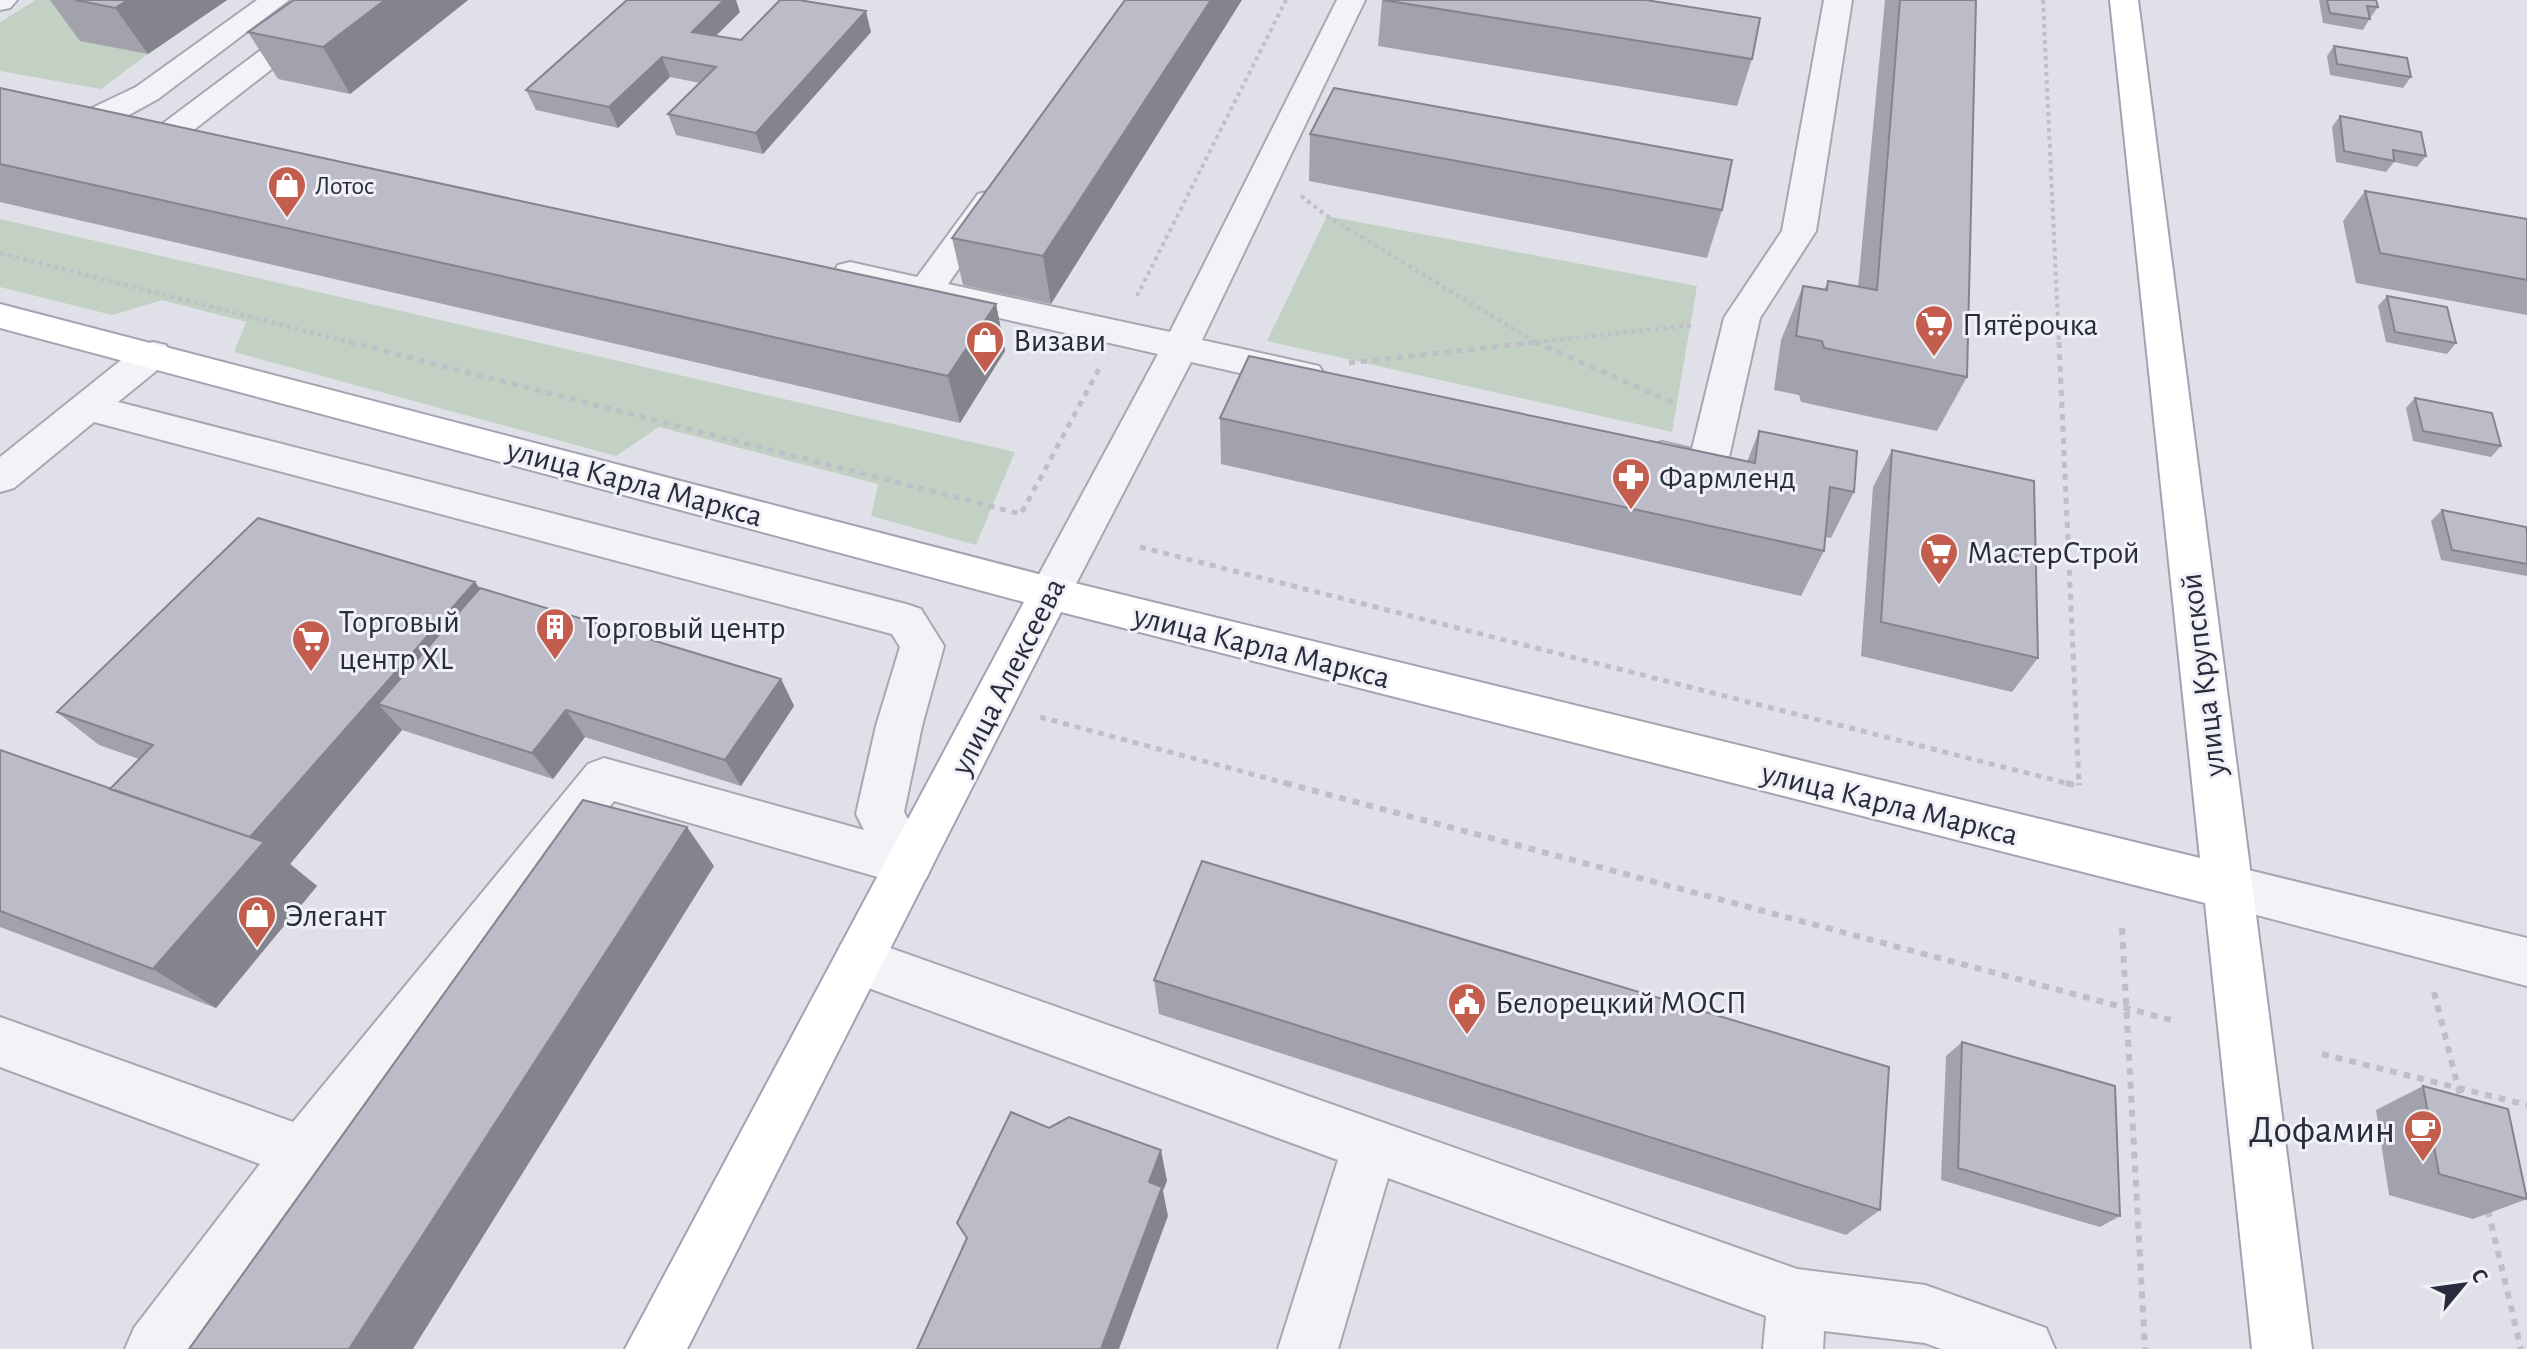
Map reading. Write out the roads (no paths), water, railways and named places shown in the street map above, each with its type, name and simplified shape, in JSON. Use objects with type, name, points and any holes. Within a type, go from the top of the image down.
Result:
[{"type":"main road","name":"улица Крупской","points":[[2124,0],[2282,1349]]},
{"type":"main road","name":"улица Карла Маркса","points":[[0,316],[1050,593],[2228,887]]},
{"type":"main road","name":"улица Алексеева","points":[[655,1349],[1050,593]]},
{"type":"street","points":[[208,149],[62,127],[147,93],[275,0]]},
{"type":"street","points":[[161,140],[346,0]]},
{"type":"street","name":"улица Алексеева","points":[[1050,593],[1181,346],[1268,170],[1313,111],[1351,0]]},
{"type":"street","points":[[1631,449],[1707,466],[1742,318],[1799,231],[1838,0]]},
{"type":"street","points":[[927,288],[1008,176]]},
{"type":"street","points":[[818,267],[927,288],[1343,383]]},
{"type":"street","points":[[0,478],[153,354]]},
{"type":"street","points":[[87,407],[906,621],[922,646],[880,814],[909,864]]},
{"type":"street","points":[[155,1349],[303,1153],[604,778],[909,864]]},
{"type":"street","name":"улица Карла Маркса","points":[[2228,887],[2527,962]]},
{"type":"street","points":[[859,961],[1370,1145],[1795,1324],[1925,1314],[2025,1349]]},
{"type":"street","points":[[0,1042],[303,1153]]},
{"type":"street","points":[[1308,1349],[1370,1145]]},
{"type":"place","name":"Лотос","points":[[287,219]]},
{"type":"place","name":"Пятёрочка","points":[[1934,358]]},
{"type":"place","name":"Визави","points":[[985,374]]},
{"type":"place","name":"Фармленд","points":[[1631,511]]},
{"type":"place","name":"МастерСтрой","points":[[1939,586]]},
{"type":"place","name":"Торговый центр","points":[[555,661]]},
{"type":"place","name":"Торговый центр XL","points":[[311,673]]},
{"type":"place","name":"Элегант","points":[[257,949]]},
{"type":"place","name":"Белорецкий МОСП","points":[[1467,1036]]},
{"type":"place","name":"Дофамин","points":[[2423,1163]]}]
